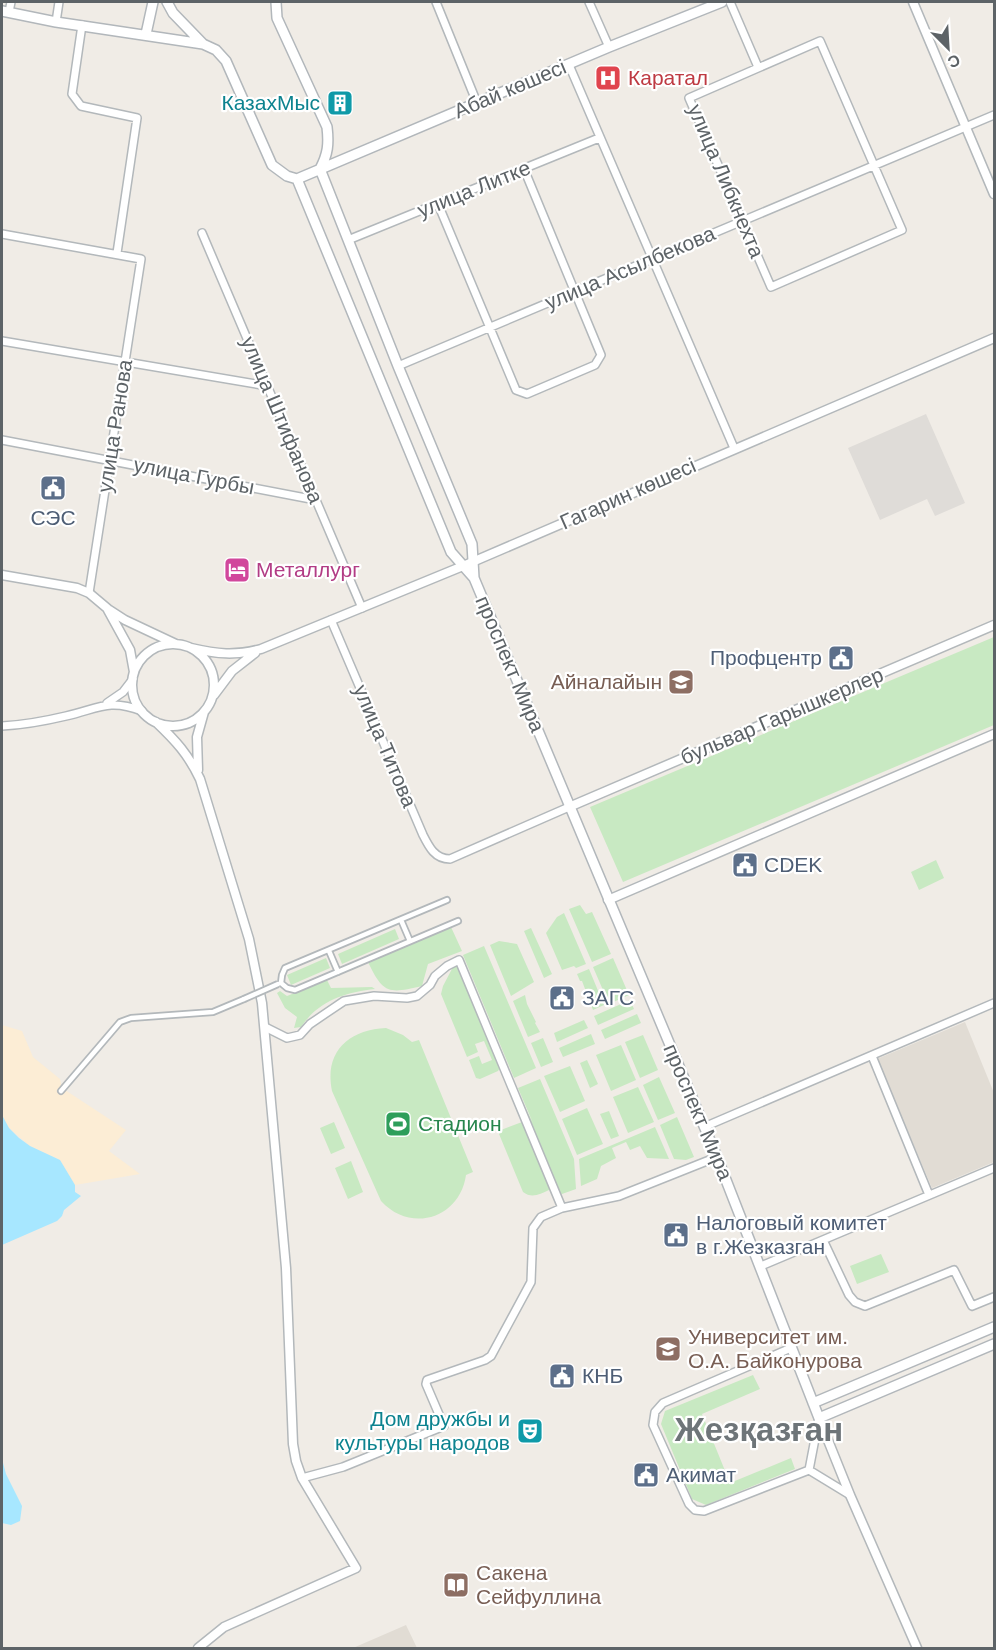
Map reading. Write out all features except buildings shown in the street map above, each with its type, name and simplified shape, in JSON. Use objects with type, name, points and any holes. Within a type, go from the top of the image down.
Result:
[{"type":"main road","points":[[146,34],[153,2]]},
{"type":"main road","points":[[167,2],[173,13],[203,44]]},
{"type":"main road","points":[[276,2],[278,18],[327,127],[329,142],[327,155],[320,169]]},
{"type":"main road","name":"Абай көшесі","points":[[297,179],[609,47],[722,2]]},
{"type":"main road","points":[[5,12],[203,44],[216,50],[226,61],[272,165],[287,176],[297,179]]},
{"type":"main road","name":"проспект Мира","points":[[320,169],[472,544],[474,578],[717,1157],[819,1418]]},
{"type":"main road","name":"проспект Мира","points":[[297,179],[451,552],[474,578]]},
{"type":"main road","points":[[813,1403],[994,1327]]},
{"type":"main road","points":[[819,1418],[994,1344]]},
{"type":"street","points":[[5,12],[11,2]]},
{"type":"street","points":[[56,22],[59,2]]},
{"type":"street","points":[[436,2],[477,103]]},
{"type":"street","points":[[588,2],[609,47]]},
{"type":"street","points":[[730,2],[758,67]]},
{"type":"street","points":[[913,2],[994,194]]},
{"type":"street","points":[[2,234],[117,253],[137,118],[81,106],[72,94],[82,25]]},
{"type":"street","name":"улица Либкнехта","points":[[820,41],[874,165],[902,230],[771,287],[689,98],[820,41]]},
{"type":"street","points":[[569,65],[734,448]]},
{"type":"street","name":"улица Асылбекова","points":[[398,366],[994,115]]},
{"type":"street","name":"улица Литке","points":[[348,240],[599,138]]},
{"type":"street","points":[[438,204],[516,390],[527,394],[595,365],[601,354],[524,169]]},
{"type":"street","name":"улица Штифанова","points":[[202,233],[362,608]]},
{"type":"street","name":"улица Ранова","points":[[89,593],[141,259],[117,253]]},
{"type":"street","name":"Гагарин көшесі","points":[[261,649],[463,566],[994,338]]},
{"type":"street","points":[[2,340],[268,386]]},
{"type":"street","name":"улица Гурбы","points":[[2,440],[316,500]]},
{"type":"street","points":[[2,575],[77,588],[89,593],[108,609],[134,625],[178,645],[210,652],[241,654],[261,649]]},
{"type":"street","points":[[108,609],[130,650],[134,694],[142,711]]},
{"type":"street","name":"улица Титова","points":[[331,620],[423,834],[438,857],[450,859],[569,807]]},
{"type":"street","name":"бульвар Гарышкерлер","points":[[569,807],[994,625]]},
{"type":"street","points":[[2,726],[21,725],[67,716],[105,704],[123,692],[140,662],[150,652],[164,646],[178,645]]},
{"type":"street","points":[[191,648],[210,666],[214,683],[212,699]]},
{"type":"street","points":[[200,780],[197,737],[204,712],[232,671],[261,649]]},
{"type":"street","points":[[105,704],[122,704],[142,711],[179,743],[192,763],[200,780],[249,939],[265,1027],[286,1268],[293,1444],[302,1478],[356,1568],[224,1627],[198,1648]]},
{"type":"street","points":[[156,722],[165,725],[182,725],[204,712]]},
{"type":"street","points":[[608,900],[994,734]]},
{"type":"street","points":[[280,984],[285,969],[447,900]]},
{"type":"street","points":[[401,920],[410,941]]},
{"type":"street","points":[[280,984],[295,990],[458,921]]},
{"type":"street","points":[[328,951],[338,972]]},
{"type":"street","points":[[265,1027],[287,1038],[300,1035],[310,1024],[344,1001],[374,996],[407,998],[417,996],[430,985],[435,976],[459,960],[562,1208]]},
{"type":"street","points":[[61,1091],[120,1022],[131,1018],[213,1012],[280,984]]},
{"type":"street","points":[[704,1127],[994,1003]]},
{"type":"street","points":[[872,1056],[929,1196]]},
{"type":"street","points":[[302,1478],[343,1467],[444,1426],[426,1384],[427,1380],[491,1356],[531,1282],[533,1228],[541,1217],[562,1208],[619,1196],[717,1157]]},
{"type":"street","points":[[761,1266],[994,1168]]},
{"type":"street","points":[[823,1240],[849,1295],[855,1302],[865,1306],[954,1270],[972,1306],[994,1297]]},
{"type":"street","points":[[791,1348],[663,1403],[655,1413],[653,1425],[689,1504],[695,1510],[704,1511],[809,1470]]},
{"type":"street","points":[[809,1470],[819,1418]]},
{"type":"street","name":"проспект Мира","points":[[819,1418],[850,1495],[918,1648]]},
{"type":"street","points":[[809,1470],[850,1495]]},
{"type":"shaded area","points":[[926,414],[965,503],[935,516],[927,499],[880,520],[848,448]]},
{"type":"shaded area","points":[[965,1022],[994,1093],[994,1162],[932,1188],[877,1059]]},
{"type":"shaded area","points":[[406,1625],[417,1648],[353,1648]]},
{"type":"green space","points":[[994,637],[994,725],[623,882],[590,807]]},
{"type":"green space","points":[[936,860],[944,878],[919,890],[911,872]]},
{"type":"green space","points":[[580,905],[586,914],[592,912],[611,954],[592,962],[569,909]]},
{"type":"green space","points":[[564,913],[586,964],[562,970],[546,933],[557,917]]},
{"type":"green space","points":[[451,927],[462,951],[428,964],[422,986],[402,990],[388,989],[373,973],[368,962]]},
{"type":"green space","points":[[531,928],[552,974],[544,978],[524,931]]},
{"type":"green space","points":[[395,929],[399,939],[342,964],[338,954]]},
{"type":"green space","points":[[499,941],[517,944],[534,982],[511,996],[490,945]]},
{"type":"green space","points":[[484,946],[536,1068],[514,1078],[463,955]]},
{"type":"green space","points":[[326,958],[330,968],[291,985],[287,975]]},
{"type":"green space","points":[[613,958],[629,995],[609,1004],[593,967]]},
{"type":"green space","points":[[457,964],[500,1068],[480,1079],[476,1078],[469,1060],[479,1056],[482,1064],[492,1060],[484,1041],[475,1044],[478,1052],[467,1057],[441,994],[454,965]]},
{"type":"green space","points":[[589,969],[604,1005],[593,1010],[577,974]]},
{"type":"green space","points":[[327,980],[331,988],[372,987],[375,989],[334,999],[324,1004],[301,1027],[294,1028],[297,1017],[285,1008],[277,993],[280,991],[287,996]]},
{"type":"green space","points":[[525,995],[540,1032],[528,1037],[513,1001]]},
{"type":"green space","points":[[630,1000],[634,1009],[598,1025],[594,1016]]},
{"type":"green space","points":[[637,1014],[641,1023],[605,1039],[601,1030]]},
{"type":"green space","points":[[584,1020],[588,1028],[557,1042],[554,1033]]},
{"type":"green space","points":[[386,1028],[403,1035],[412,1042],[419,1040],[473,1172],[466,1175],[462,1190],[454,1202],[433,1217],[419,1219],[406,1217],[393,1211],[381,1201],[332,1091],[330,1077],[332,1065],[342,1046],[360,1033]]},
{"type":"green space","points":[[591,1034],[595,1044],[563,1057],[559,1048]]},
{"type":"green space","points":[[643,1035],[658,1070],[640,1078],[625,1042]]},
{"type":"green space","points":[[543,1038],[553,1062],[541,1067],[531,1043]]},
{"type":"green space","points":[[621,1045],[636,1080],[611,1091],[596,1055]]},
{"type":"green space","points":[[587,1060],[598,1084],[590,1088],[580,1063]]},
{"type":"green space","points":[[570,1066],[585,1101],[560,1112],[544,1076]]},
{"type":"green space","points":[[659,1077],[675,1113],[658,1120],[643,1085]]},
{"type":"green space","points":[[540,1079],[574,1159],[576,1189],[562,1194],[558,1193],[517,1091],[533,1123],[518,1088]]},
{"type":"green space","points":[[638,1087],[654,1122],[628,1133],[613,1097]]},
{"type":"green space","points":[[587,1108],[603,1144],[577,1155],[562,1119]]},
{"type":"green space","points":[[609,1111],[619,1136],[611,1139],[600,1114]]},
{"type":"green space","points":[[677,1117],[694,1157],[686,1160],[674,1159],[660,1125]]},
{"type":"green space","points":[[334,1122],[345,1148],[331,1154],[320,1128]]},
{"type":"green space","points":[[522,1122],[550,1186],[549,1190],[536,1195],[523,1192],[499,1134],[501,1130]]},
{"type":"green space","points":[[655,1127],[669,1159],[647,1158],[640,1146],[630,1150],[626,1142],[612,1148],[616,1158],[601,1166],[597,1179],[581,1186],[579,1159]]},
{"type":"green space","points":[[351,1161],[363,1192],[348,1199],[335,1168]]},
{"type":"green space","points":[[881,1254],[889,1272],[857,1284],[850,1266]]},
{"type":"green space","points":[[753,1375],[760,1389],[702,1414],[730,1483],[791,1458],[795,1469],[706,1505],[692,1499],[661,1424],[665,1411]]},
{"type":"sand","points":[[2,1025],[22,1031],[33,1057],[60,1079],[62,1088],[126,1130],[109,1151],[140,1174],[75,1185],[60,1160],[30,1146],[9,1128],[2,1116]]},
{"type":"water","points":[[2,1115],[9,1128],[19,1138],[30,1146],[60,1160],[75,1185],[75,1192],[81,1196],[64,1210],[57,1221],[2,1245]]},
{"type":"water","points":[[2,1459],[6,1474],[22,1506],[20,1521],[11,1525],[2,1523]]},
{"type":"place","name":"Каратал","points":[[608,78]]},
{"type":"place","name":"КазахМыс","points":[[340,103]]},
{"type":"place","name":"СЭС","points":[[53,488]]},
{"type":"place","name":"Металлург","points":[[237,570]]},
{"type":"place","name":"Профцентр","points":[[841,658]]},
{"type":"place","name":"Айналайын","points":[[681,682]]},
{"type":"place","name":"CDEK","points":[[745,865]]},
{"type":"place","name":"ЗАГС","points":[[562,998]]},
{"type":"place","name":"Стадион","points":[[398,1124]]},
{"type":"place","name":"Налоговый комитет в г.Жезказган","points":[[676,1235]]},
{"type":"place","name":"Университет им. О.А. Байконурова","points":[[668,1349]]},
{"type":"place","name":"КНБ","points":[[562,1376]]},
{"type":"place","name":"Дом дружбы и культуры народов","points":[[530,1431]]},
{"type":"place","name":"Акимат","points":[[646,1475]]},
{"type":"place","name":"Сакена Сейфуллина","points":[[456,1585]]},
{"type":"district","name":"Жезқазған","points":[[759,1429]]}]
